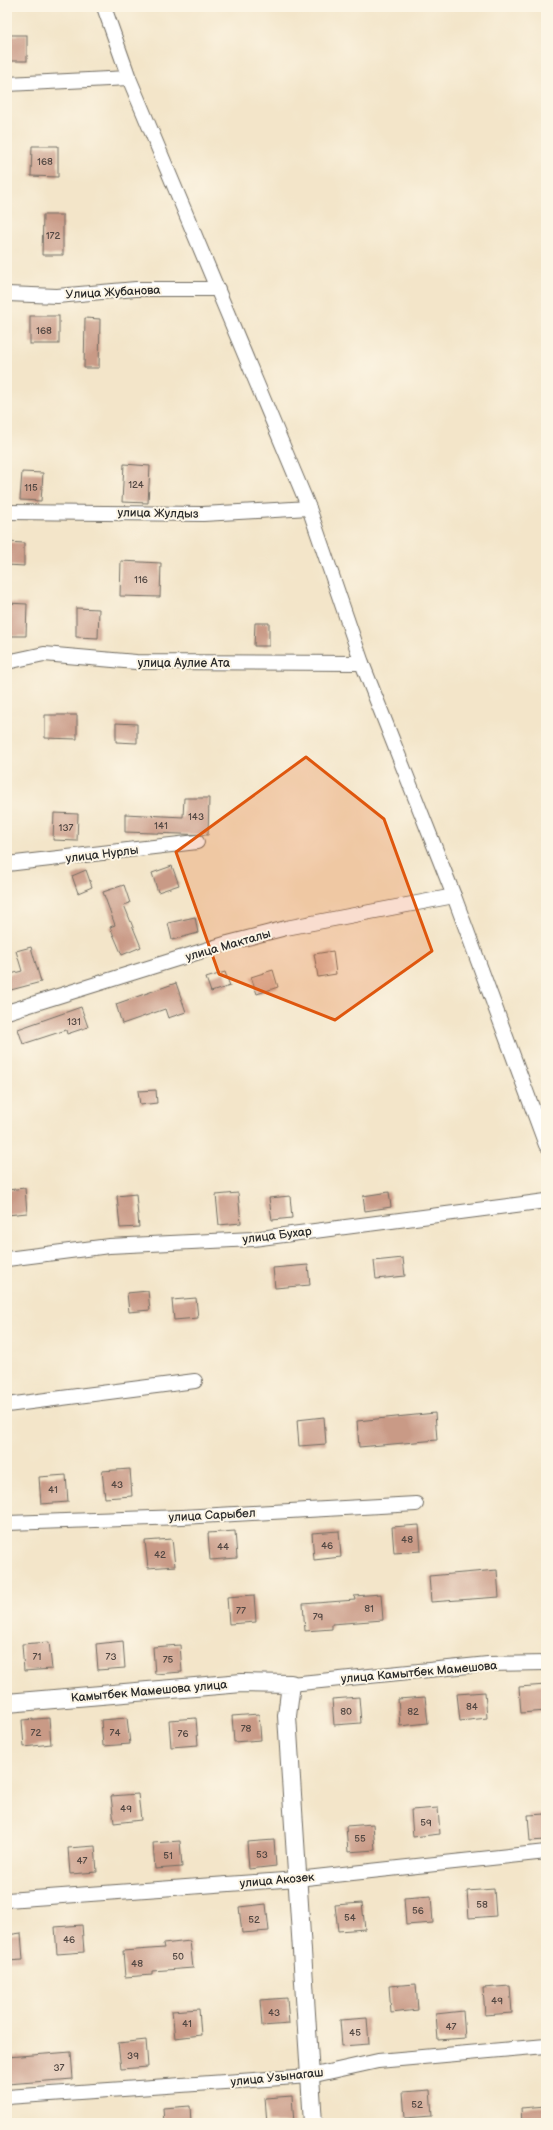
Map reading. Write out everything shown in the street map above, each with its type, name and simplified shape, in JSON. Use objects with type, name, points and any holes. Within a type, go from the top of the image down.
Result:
[{"type":"street","points":[[104,7],[128,78],[309,508],[362,663],[454,896],[546,1145]]},
{"type":"street","points":[[7,84],[128,78]]},
{"type":"street","name":"Улица Жубанова","points":[[7,294],[57,296],[136,290],[218,289]]},
{"type":"street","name":"улица Жулдыз","points":[[7,512],[202,514],[309,508]]},
{"type":"street","name":"улица Аулие Ата","points":[[7,662],[44,654],[136,662],[362,663]]},
{"type":"street","name":"улица Нурлы","points":[[7,864],[101,855],[197,842]]},
{"type":"street","name":"улица Макталы","points":[[7,1012],[286,928],[454,896]]},
{"type":"street","name":"улица Бухар","points":[[7,1259],[109,1246],[253,1239],[546,1201]]},
{"type":"street","points":[[7,1405],[195,1381]]},
{"type":"street","name":"улица Сарыбел","points":[[7,1523],[182,1517],[416,1504]]},
{"type":"street","name":"улица Камытбек Мамешова","points":[[291,1684],[488,1664],[546,1663]]},
{"type":"street","name":"Камытбек Мамешова улица","points":[[7,1703],[242,1683],[291,1684]]},
{"type":"street","points":[[291,1684],[287,1716],[313,2123]]},
{"type":"street","name":"улица Акозек","points":[[7,1900],[297,1879],[546,1852]]},
{"type":"street","name":"улица Узынагаш","points":[[7,2097],[310,2076],[378,2061],[546,2046]]},
{"type":"highlighted area","points":[[306,757],[384,819],[432,951],[335,1020],[219,974],[176,852]]},
{"type":"building","points":[[7,35],[27,35],[27,61],[7,61]]},
{"type":"building","points":[[32,146],[58,146],[58,177],[31,176]]},
{"type":"building","points":[[43,215],[63,215],[63,255],[42,255]]},
{"type":"building","points":[[30,316],[59,316],[59,344],[30,344]]},
{"type":"building","points":[[85,318],[100,319],[99,368],[84,368]]},
{"type":"building","points":[[124,464],[150,466],[148,503],[122,502]]},
{"type":"building","points":[[22,472],[43,473],[41,501],[20,500]]},
{"type":"building","points":[[7,542],[24,543],[24,566],[7,565]]},
{"type":"building","points":[[121,561],[161,563],[160,597],[120,596]]},
{"type":"building","points":[[7,603],[27,604],[26,636],[7,636]]},
{"type":"building","points":[[76,608],[99,609],[98,638],[76,637]]},
{"type":"building","points":[[255,623],[269,623],[269,646],[254,646]]},
{"type":"building","points":[[45,715],[77,715],[77,739],[45,738]]},
{"type":"building","points":[[116,723],[137,724],[137,743],[116,742]]},
{"type":"building","points":[[184,798],[209,798],[208,835],[125,832],[125,814],[183,817]]},
{"type":"building","points":[[54,813],[78,814],[77,841],[53,840]]},
{"type":"building","points":[[172,866],[179,885],[158,892],[152,873]]},
{"type":"building","points":[[86,870],[92,887],[78,893],[72,876]]},
{"type":"building","points":[[124,885],[130,903],[124,905],[141,947],[122,955],[110,927],[115,925],[103,892]]},
{"type":"building","points":[[195,917],[198,933],[172,940],[168,923]]},
{"type":"building","points":[[31,947],[41,982],[7,991],[7,975],[22,971],[16,951]]},
{"type":"building","points":[[333,951],[336,974],[318,977],[314,954]]},
{"type":"building","points":[[273,970],[278,987],[257,994],[251,977]]},
{"type":"building","points":[[225,972],[230,986],[211,992],[206,978]]},
{"type":"building","points":[[176,983],[186,1012],[168,1018],[165,1009],[122,1024],[116,1004]]},
{"type":"building","points":[[81,1007],[88,1027],[67,1034],[66,1030],[23,1044],[18,1029]]},
{"type":"building","points":[[156,1090],[157,1103],[140,1105],[138,1091]]},
{"type":"building","points":[[25,1188],[27,1213],[7,1215],[7,1190]]},
{"type":"building","points":[[389,1192],[391,1207],[365,1211],[363,1196]]},
{"type":"building","points":[[238,1193],[241,1223],[219,1225],[216,1195]]},
{"type":"building","points":[[136,1194],[139,1227],[120,1228],[117,1196]]},
{"type":"building","points":[[290,1196],[292,1218],[272,1220],[269,1198]]},
{"type":"building","points":[[403,1258],[405,1276],[376,1279],[374,1261]]},
{"type":"building","points":[[308,1265],[310,1285],[275,1288],[273,1268]]},
{"type":"building","points":[[148,1291],[150,1310],[129,1312],[127,1293]]},
{"type":"building","points":[[196,1298],[198,1318],[174,1320],[172,1300]]},
{"type":"building","points":[[435,1413],[437,1440],[359,1447],[357,1421]]},
{"type":"building","points":[[324,1417],[326,1444],[299,1446],[297,1420]]},
{"type":"building","points":[[130,1469],[132,1496],[105,1498],[102,1471]]},
{"type":"building","points":[[66,1475],[68,1502],[41,1504],[39,1477]]},
{"type":"building","points":[[419,1525],[421,1551],[394,1553],[392,1527]]},
{"type":"building","points":[[235,1531],[237,1558],[210,1560],[208,1533]]},
{"type":"building","points":[[339,1531],[341,1557],[314,1560],[312,1533]]},
{"type":"building","points":[[172,1539],[175,1566],[148,1568],[145,1541]]},
{"type":"building","points":[[497,1570],[499,1597],[431,1602],[429,1576]]},
{"type":"building","points":[[381,1594],[383,1620],[332,1624],[332,1629],[305,1631],[303,1604],[355,1600],[354,1596]]},
{"type":"building","points":[[254,1595],[256,1622],[229,1624],[227,1597]]},
{"type":"building","points":[[123,1641],[125,1668],[98,1670],[96,1644]]},
{"type":"building","points":[[49,1642],[52,1669],[24,1671],[22,1644]]},
{"type":"building","points":[[180,1645],[182,1672],[155,1674],[153,1647]]},
{"type":"building","points":[[546,1685],[546,1711],[521,1713],[519,1687]]},
{"type":"building","points":[[485,1692],[487,1718],[460,1721],[457,1694]]},
{"type":"building","points":[[359,1697],[361,1723],[334,1725],[332,1699]]},
{"type":"building","points":[[425,1697],[428,1723],[400,1726],[398,1699]]},
{"type":"building","points":[[259,1714],[261,1740],[234,1742],[232,1716]]},
{"type":"building","points":[[49,1718],[51,1744],[24,1747],[22,1720]]},
{"type":"building","points":[[127,1718],[130,1744],[103,1746],[101,1720]]},
{"type":"building","points":[[196,1718],[198,1745],[171,1747],[169,1720]]},
{"type":"building","points":[[138,1794],[141,1820],[114,1823],[111,1796]]},
{"type":"building","points":[[438,1808],[440,1834],[413,1837],[411,1810]]},
{"type":"building","points":[[546,1814],[546,1840],[530,1841],[528,1815]]},
{"type":"building","points":[[373,1824],[375,1850],[348,1852],[346,1826]]},
{"type":"building","points":[[274,1840],[276,1866],[249,1869],[247,1842]]},
{"type":"building","points":[[180,1841],[182,1867],[155,1869],[153,1843]]},
{"type":"building","points":[[95,1846],[97,1872],[70,1874],[68,1848]]},
{"type":"building","points":[[494,1889],[496,1916],[469,1918],[467,1891]]},
{"type":"building","points":[[431,1896],[433,1923],[406,1925],[404,1898]]},
{"type":"building","points":[[362,1903],[365,1929],[338,1931],[335,1905]]},
{"type":"building","points":[[266,1904],[269,1931],[242,1933],[239,1907]]},
{"type":"building","points":[[82,1925],[84,1952],[57,1954],[55,1927]]},
{"type":"building","points":[[21,1933],[23,1960],[7,1961],[7,1935]]},
{"type":"building","points":[[190,1941],[193,1968],[152,1971],[152,1975],[125,1977],[123,1951],[164,1948],[163,1944]]},
{"type":"building","points":[[416,1984],[418,2010],[391,2013],[389,1986]]},
{"type":"building","points":[[510,1986],[512,2013],[485,2015],[483,1988]]},
{"type":"building","points":[[287,1998],[289,2024],[262,2026],[260,2000]]},
{"type":"building","points":[[199,2009],[201,2035],[175,2038],[172,2011]]},
{"type":"building","points":[[463,2011],[465,2038],[438,2040],[436,2014]]},
{"type":"building","points":[[367,2018],[369,2044],[342,2046],[340,2020]]},
{"type":"building","points":[[146,2040],[148,2067],[121,2069],[118,2043]]},
{"type":"building","points":[[71,2052],[73,2079],[7,2084],[7,2057]]},
{"type":"building","points":[[430,2090],[432,2116],[405,2118],[403,2092]]},
{"type":"building","points":[[292,2096],[294,2123],[267,2123],[265,2098]]},
{"type":"building","points":[[190,2106],[191,2123],[164,2123],[163,2108]]},
{"type":"building","points":[[546,2106],[546,2123],[522,2123],[521,2108]]}]
